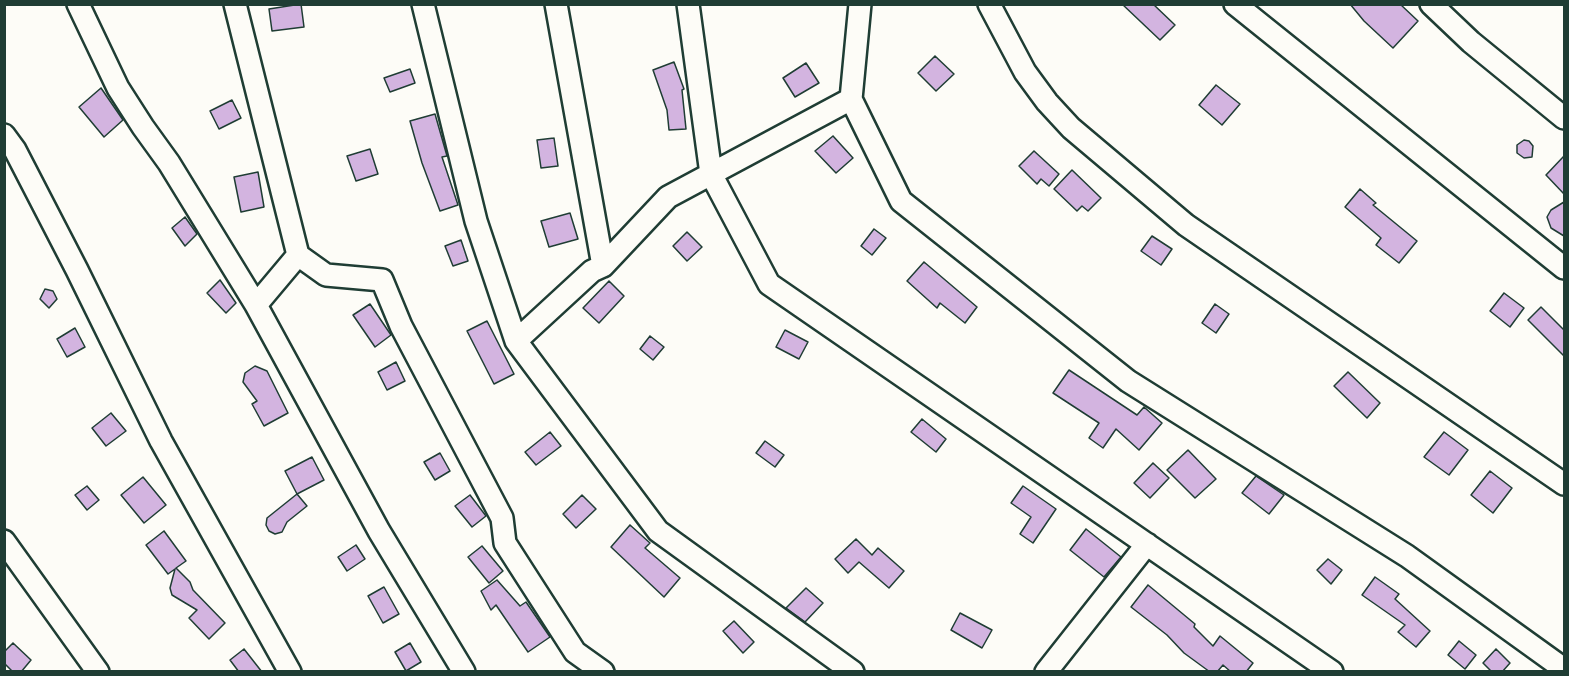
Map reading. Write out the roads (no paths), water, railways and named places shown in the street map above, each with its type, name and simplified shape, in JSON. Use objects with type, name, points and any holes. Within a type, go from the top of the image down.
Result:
[{"type":"street","points":[[78,4],[118,88],[169,163],[256,305],[379,531],[464,672]]},
{"type":"street","points":[[236,4],[298,255],[326,275],[382,280],[401,326],[502,518],[505,543],[575,652],[603,672]]},
{"type":"street","points":[[423,4],[476,221],[516,341],[658,531],[853,672]]},
{"type":"street","points":[[556,4],[603,266]]},
{"type":"street","points":[[687,4],[711,174],[770,284],[1332,672]]},
{"type":"street","points":[[860,4],[851,99],[901,201],[1128,381],[1407,556],[1564,669]]},
{"type":"street","points":[[989,4],[1025,72],[1047,102],[1071,128],[1186,225],[1564,484]]},
{"type":"street","points":[[1235,4],[1564,268]]},
{"type":"street","points":[[1431,4],[1471,42],[1564,118]]},
{"type":"street","points":[[516,341],[592,271],[603,266],[668,197],[851,99]]},
{"type":"street","points":[[4,135],[15,150],[72,260],[161,441],[290,672]]},
{"type":"street","points":[[256,305],[298,255]]},
{"type":"street","points":[[4,541],[98,672]]},
{"type":"street","points":[[1055,668],[1147,544]]}]
